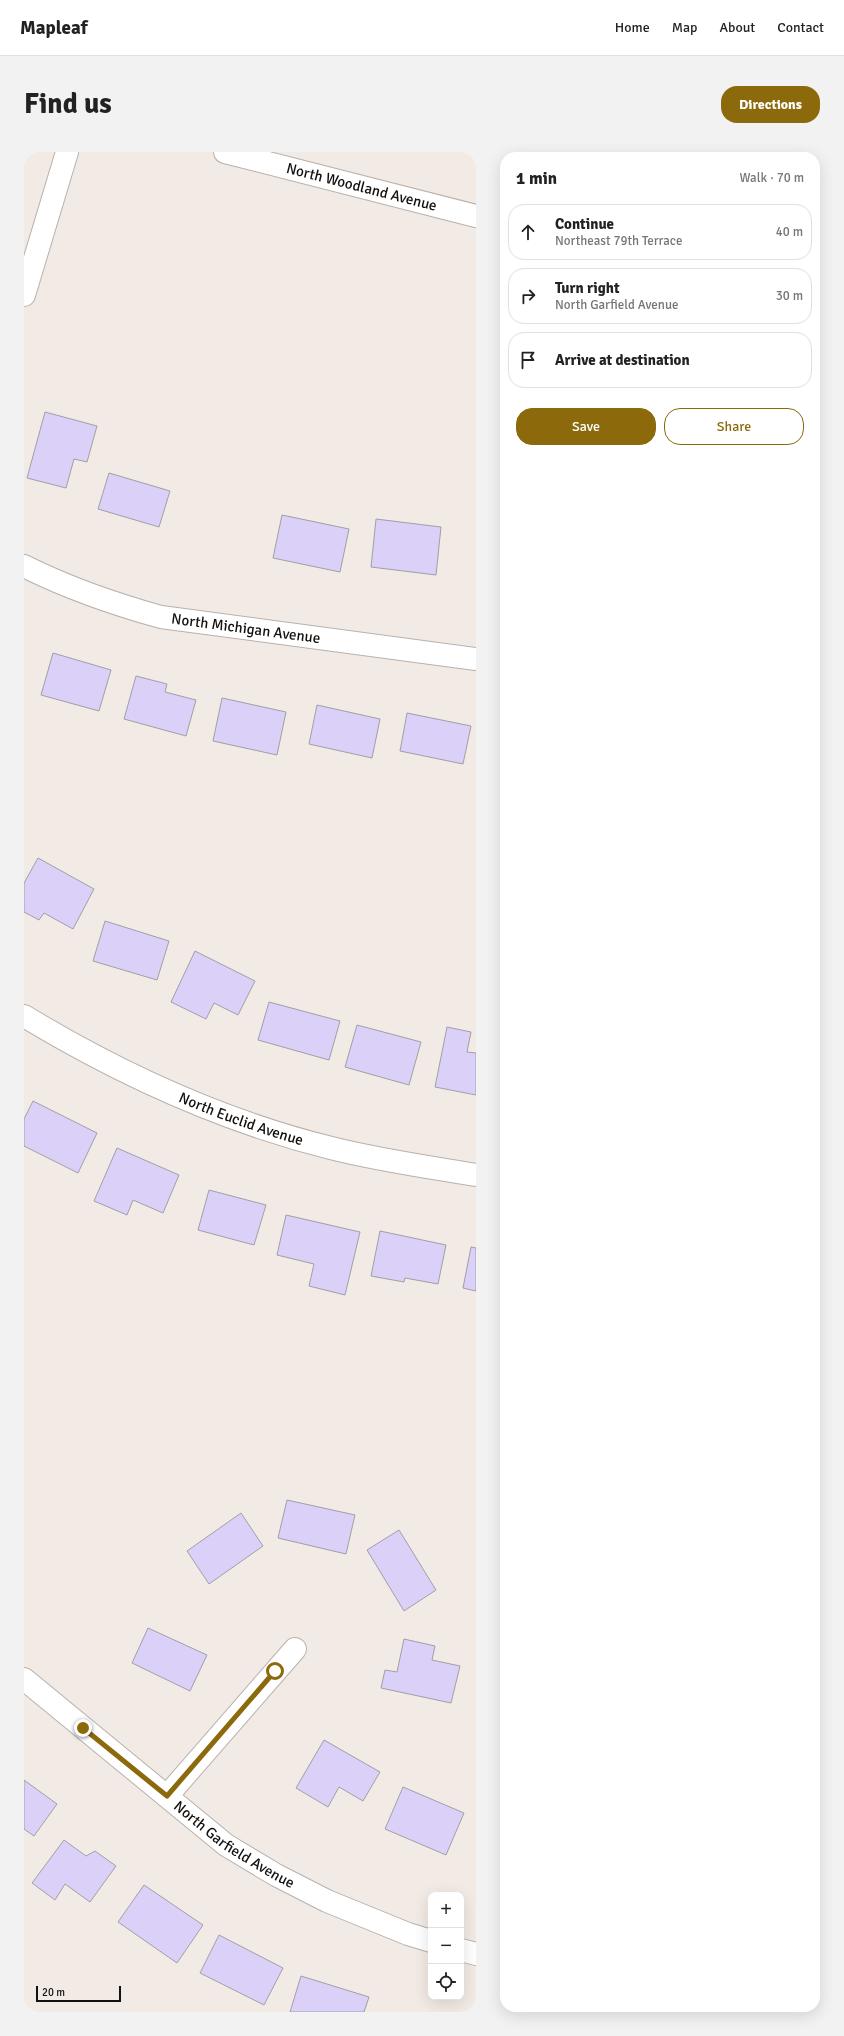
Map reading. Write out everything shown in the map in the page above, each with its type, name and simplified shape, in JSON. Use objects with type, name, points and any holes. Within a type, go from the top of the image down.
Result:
[{"type":"street","points":[[24,295],[68,152]]},
{"type":"street","name":"North Woodland Avenue","points":[[225,152],[476,216]]},
{"type":"street","name":"North Michigan Avenue","points":[[24,566],[51,580],[117,605],[161,617],[476,659]]},
{"type":"street","name":"North Euclid Avenue","points":[[24,1016],[63,1040],[127,1074],[192,1103],[260,1128],[365,1156],[476,1175]]},
{"type":"street","points":[[167,1796],[295,1649]]},
{"type":"street","name":"North Garfield Avenue","points":[[24,1679],[226,1845],[276,1875],[327,1901],[408,1934],[428,1940]]},
{"type":"street","points":[[464,1951],[476,1954]]},
{"type":"building","points":[[45,412],[97,426],[87,462],[74,459],[66,488],[27,478]]},
{"type":"building","points":[[109,473],[170,491],[159,527],[98,509]]},
{"type":"building","points":[[282,515],[349,529],[340,572],[273,558]]},
{"type":"building","points":[[376,519],[441,527],[436,575],[371,567]]},
{"type":"building","points":[[53,653],[111,670],[99,711],[41,695]]},
{"type":"building","points":[[136,676],[167,684],[165,692],[196,700],[186,736],[124,719]]},
{"type":"building","points":[[222,698],[286,712],[277,755],[213,741]]},
{"type":"building","points":[[317,705],[380,719],[372,758],[309,744]]},
{"type":"building","points":[[407,713],[471,726],[463,764],[400,751]]},
{"type":"building","points":[[38,858],[94,889],[73,929],[44,913],[39,920],[24,912],[24,883]]},
{"type":"building","points":[[105,921],[169,941],[157,980],[93,961]]},
{"type":"building","points":[[195,951],[255,981],[238,1015],[214,1003],[206,1019],[171,1002]]},
{"type":"building","points":[[269,1002],[340,1021],[329,1060],[258,1040]]},
{"type":"building","points":[[357,1025],[421,1042],[409,1085],[345,1067]]},
{"type":"building","points":[[447,1027],[471,1032],[467,1052],[476,1053],[476,1095],[435,1087]]},
{"type":"building","points":[[33,1101],[97,1133],[78,1173],[24,1146],[24,1119]]},
{"type":"building","points":[[117,1148],[179,1175],[163,1213],[133,1200],[127,1215],[94,1201]]},
{"type":"building","points":[[209,1190],[266,1205],[254,1245],[198,1230]]},
{"type":"building","points":[[286,1215],[360,1232],[345,1295],[309,1286],[314,1264],[277,1255]]},
{"type":"building","points":[[380,1231],[446,1245],[438,1284],[405,1278],[404,1282],[371,1276]]},
{"type":"building","points":[[471,1247],[476,1248],[476,1291],[463,1288]]},
{"type":"building","points":[[287,1500],[355,1515],[346,1554],[278,1538]]},
{"type":"building","points":[[241,1513],[263,1546],[209,1584],[187,1551]]},
{"type":"building","points":[[399,1530],[436,1590],[404,1611],[367,1550]]},
{"type":"building","points":[[148,1628],[207,1655],[190,1691],[132,1663]]},
{"type":"building","points":[[404,1639],[435,1646],[432,1660],[460,1666],[451,1703],[381,1688],[385,1670],[397,1672]]},
{"type":"building","points":[[324,1740],[380,1772],[363,1801],[339,1787],[328,1807],[296,1788]]},
{"type":"building","points":[[24,1780],[57,1804],[34,1836],[24,1829]]},
{"type":"building","points":[[403,1787],[464,1813],[446,1855],[385,1829]]},
{"type":"building","points":[[64,1840],[86,1856],[95,1851],[116,1866],[90,1902],[65,1884],[55,1900],[32,1883]]},
{"type":"building","points":[[144,1885],[203,1925],[177,1963],[118,1922]]},
{"type":"building","points":[[219,1935],[283,1968],[264,2005],[200,1973]]},
{"type":"building","points":[[301,1976],[369,1997],[364,2012],[290,2012]]},
{"type":"route","points":[[83,1728],[167,1796],[275,1671]]}]
